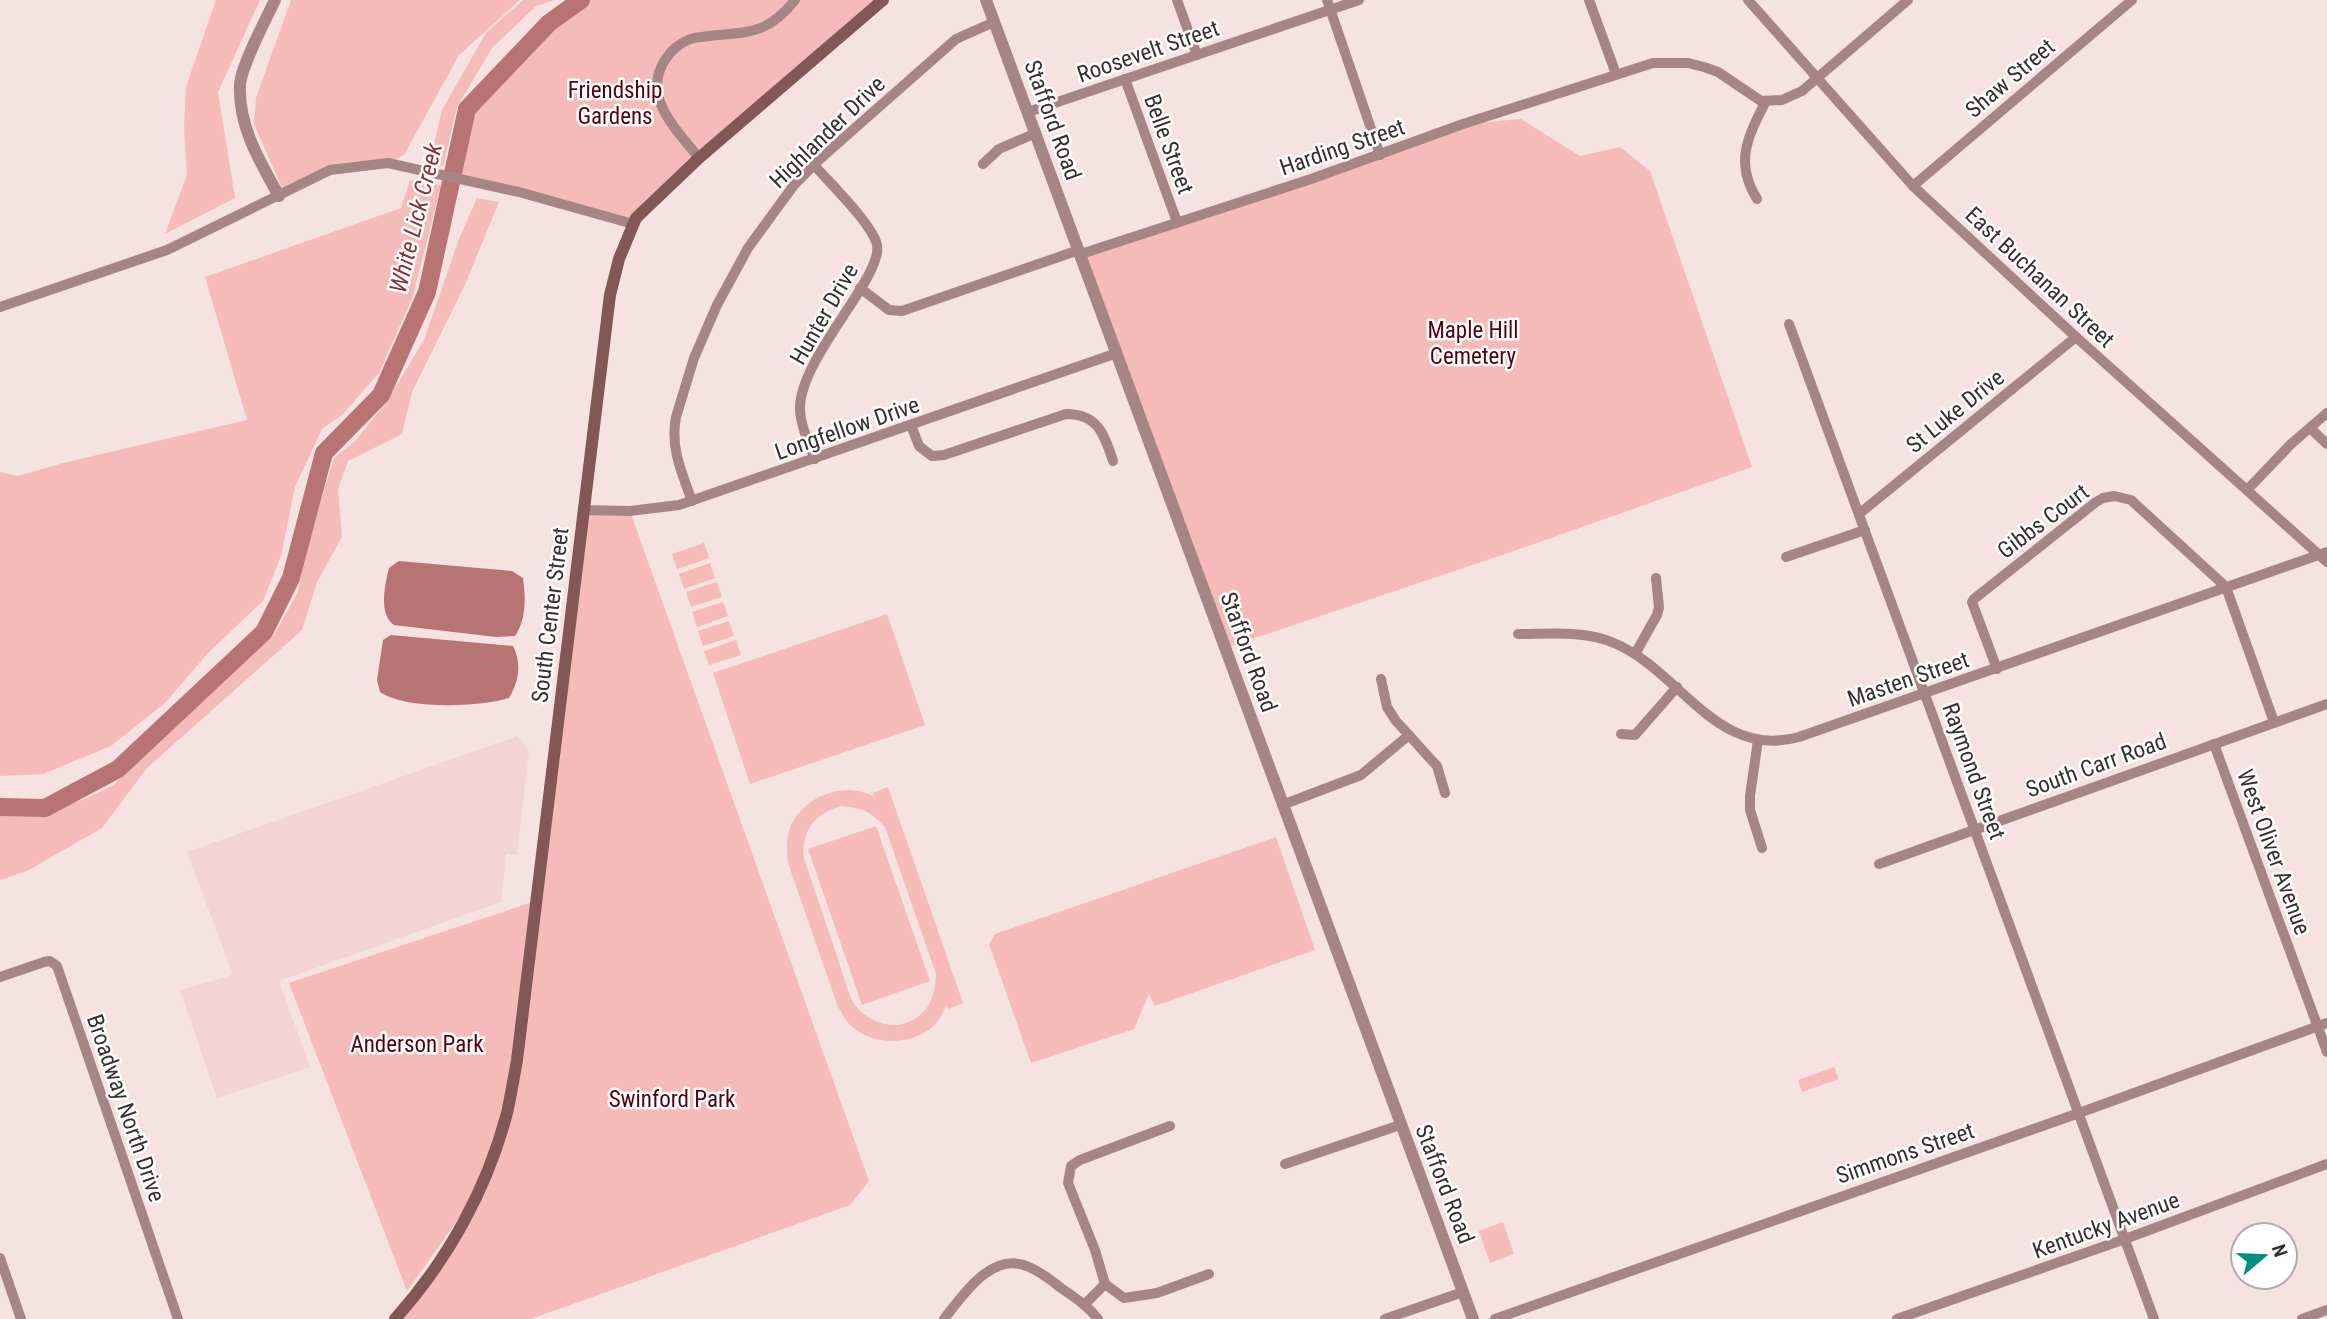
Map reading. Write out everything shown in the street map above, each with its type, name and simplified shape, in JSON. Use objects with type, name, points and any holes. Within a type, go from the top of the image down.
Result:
[{"type":"main road","name":"South Center Street","points":[[395,1319],[435,1269],[460,1230],[493,1157],[508,1111],[519,1048],[610,295],[619,260],[633,224],[645,209],[699,158],[883,0]]},
{"type":"street","points":[[275,0],[259,32],[240,83],[242,115],[257,157],[279,196]]},
{"type":"street","points":[[699,158],[666,114],[657,96],[657,80],[662,63],[670,52],[692,39],[745,34],[773,23],[795,0]]},
{"type":"street","name":"Stafford Road","points":[[986,0],[1473,1319]]},
{"type":"street","points":[[1177,0],[1197,55]]},
{"type":"street","name":"Roosevelt Street","points":[[1028,112],[1197,55],[1329,5],[1359,0]]},
{"type":"street","points":[[1588,0],[1616,74]]},
{"type":"street","name":"East Buchanan Street","points":[[1748,0],[1913,186],[2076,337],[2324,556]]},
{"type":"street","points":[[1756,199],[1747,179],[1744,155],[1750,132],[1766,101],[1793,96],[1908,0]]},
{"type":"street","name":"Shaw Street","points":[[1913,186],[2127,2]]},
{"type":"street","points":[[1329,5],[1380,155]]},
{"type":"street","name":"Highlander Drive","points":[[692,501],[676,456],[673,440],[676,417],[694,358],[717,305],[748,248],[794,186],[814,165],[956,39],[994,22]]},
{"type":"street","name":"Harding Street","points":[[860,288],[889,310],[902,311],[1653,63],[1688,63],[1718,72],[1752,96],[1766,101]]},
{"type":"street","name":"Belle Street","points":[[1125,79],[1177,222]]},
{"type":"street","points":[[983,164],[999,149],[1036,133]]},
{"type":"street","points":[[0,307],[167,250],[330,170],[342,168],[388,163],[519,192],[633,224]]},
{"type":"street","name":"Hunter Drive","points":[[814,165],[866,224],[878,246],[876,262],[834,327],[803,392],[800,414],[815,459]]},
{"type":"street","name":"Raymond Street","points":[[1789,324],[2154,1319]]},
{"type":"street","name":"St Luke Drive","points":[[1859,514],[2076,337]]},
{"type":"street","name":"Longfellow Drive","points":[[583,510],[650,509],[692,501],[1117,353]]},
{"type":"street","points":[[911,425],[919,446],[932,456],[944,456],[1066,414],[1080,414],[1094,421],[1106,440],[1113,461]]},
{"type":"street","points":[[2248,489],[2291,444],[2327,414]]},
{"type":"street","points":[[2310,428],[2327,444]]},
{"type":"street","name":"Gibbs Court","points":[[1997,669],[1972,602],[2103,498],[2122,496],[2140,506],[2226,587]]},
{"type":"street","points":[[1786,557],[1865,530]]},
{"type":"street","name":"Masten Street","points":[[1518,634],[1580,634],[1613,642],[1635,654],[1731,732],[1758,740],[1789,740],[2226,587],[2324,556]]},
{"type":"street","points":[[1635,654],[1657,615],[1659,607],[1656,578]]},
{"type":"street","points":[[2226,587],[2274,722]]},
{"type":"street","points":[[1381,679],[1387,708],[1437,766],[1445,793]]},
{"type":"street","points":[[1621,734],[1635,735],[1676,687]]},
{"type":"street","name":"South Carr Road","points":[[1879,864],[2327,704]]},
{"type":"street","points":[[1282,805],[1361,775],[1409,735]]},
{"type":"street","points":[[1758,740],[1750,810],[1762,848]]},
{"type":"street","name":"West Oliver Avenue","points":[[2214,744],[2322,1025],[2327,1052]]},
{"type":"street","name":"Broadway North Drive","points":[[0,977],[44,962],[50,961],[57,966],[178,1319]]},
{"type":"street","name":"Simmons Street","points":[[1495,1319],[2322,1025]]},
{"type":"street","points":[[1285,1164],[1400,1125]]},
{"type":"street","points":[[1170,1126],[1080,1160],[1070,1166],[1068,1183],[1095,1250],[1105,1284],[1124,1297],[1157,1293],[1209,1275]]},
{"type":"street","name":"Kentucky Avenue","points":[[1897,1319],[2327,1164]]},
{"type":"street","points":[[0,1258],[21,1319]]},
{"type":"street","points":[[944,1319],[976,1279],[995,1268],[1015,1264],[1027,1266],[1045,1276],[1098,1319]]},
{"type":"street","points":[[1084,1305],[1105,1284]]},
{"type":"street","points":[[1385,1319],[1463,1292]]},
{"type":"street","points":[[2302,1319],[2327,1310]]},
{"type":"shaded area","points":[[399,561],[512,571],[523,578],[524,608],[515,636],[496,637],[394,625],[386,614],[385,590],[389,568]]},
{"type":"shaded area","points":[[391,635],[513,646],[518,666],[517,678],[509,698],[443,705],[407,702],[380,692],[377,680],[383,640]]},
{"type":"shaded area","points":[[518,736],[529,751],[517,855],[506,854],[501,902],[279,981],[310,1067],[217,1098],[180,990],[233,975],[187,852]]},
{"type":"green space","points":[[216,0],[260,0],[218,92],[235,198],[165,234],[187,175],[184,128],[186,87]]},
{"type":"green space","points":[[291,0],[520,0],[459,55],[404,155],[388,163],[330,170],[282,188],[254,124],[256,98]]},
{"type":"green space","points":[[523,0],[555,0],[536,6],[492,48],[457,107],[443,166],[430,162],[442,110],[486,33]]},
{"type":"green space","name":"Friendship Gardens","points":[[581,0],[885,0],[633,224],[460,179],[476,107],[549,23]]},
{"type":"green space","name":"Maple Hill Cemetery","points":[[1521,119],[1580,156],[1620,147],[1650,171],[1752,467],[1514,551],[1225,648],[1081,254],[1463,124]]},
{"type":"green space","points":[[410,180],[441,185],[413,296],[379,373],[342,415],[322,429],[295,487],[281,556],[263,601],[208,653],[165,703],[111,746],[43,774],[0,776],[0,472],[18,476],[247,420],[205,277],[401,208]]},
{"type":"green space","points":[[477,198],[499,202],[464,287],[412,392],[402,434],[348,461],[338,489],[342,537],[317,582],[302,630],[147,768],[102,828],[27,871],[0,880],[0,816],[36,816],[114,785],[131,766],[274,635],[298,592],[308,542],[334,458],[355,441],[386,403],[424,340],[459,239]]},
{"type":"green space","name":"Swinford Park","points":[[583,510],[630,511],[869,1181],[850,1205],[531,1319],[395,1319],[406,1307],[478,1191],[407,1291],[289,983],[530,903],[510,1091]]},
{"type":"green space","points":[[704,543],[709,558],[677,569],[672,554]]},
{"type":"green space","points":[[710,563],[715,578],[684,589],[679,574]]},
{"type":"green space","points":[[717,582],[722,597],[691,607],[686,592]]},
{"type":"green space","points":[[723,602],[728,616],[697,627],[692,612]]},
{"type":"green space","points":[[887,614],[925,725],[750,784],[713,673]]},
{"type":"green space","points":[[729,621],[734,636],[703,646],[698,631]]},
{"type":"green space","points":[[736,640],[741,655],[709,665],[704,651]]},
{"type":"green space","points":[[888,787],[963,1003],[948,1009],[946,1006],[940,1019],[930,1029],[921,1035],[900,1041],[869,1037],[851,1026],[844,1017],[838,1007],[788,863],[789,831],[803,809],[824,795],[837,791],[863,792],[875,797],[873,793]],"holes":[[[841,806],[866,811],[885,827],[936,974],[933,996],[927,1008],[909,1022],[894,1025],[878,1022],[863,1014],[853,1002],[804,859],[805,840],[811,825],[823,814]]]},
{"type":"green space","points":[[876,826],[930,981],[862,1005],[808,849]]},
{"type":"green space","points":[[1276,837],[1315,950],[1155,1006],[1149,994],[1134,1029],[1031,1063],[989,944],[995,934]]},
{"type":"green space","points":[[1834,1067],[1839,1079],[1802,1092],[1798,1080]]},
{"type":"green space","points":[[1503,1222],[1514,1254],[1490,1263],[1479,1231]]},
{"type":"waterway","name":"White Lick Creek","points":[[0,807],[45,808],[118,769],[264,632],[291,578],[324,453],[381,395],[427,292],[467,109],[549,23],[581,0]]},
{"type":"park label","name":"Anderson Park","points":[[417,1044]]}]
